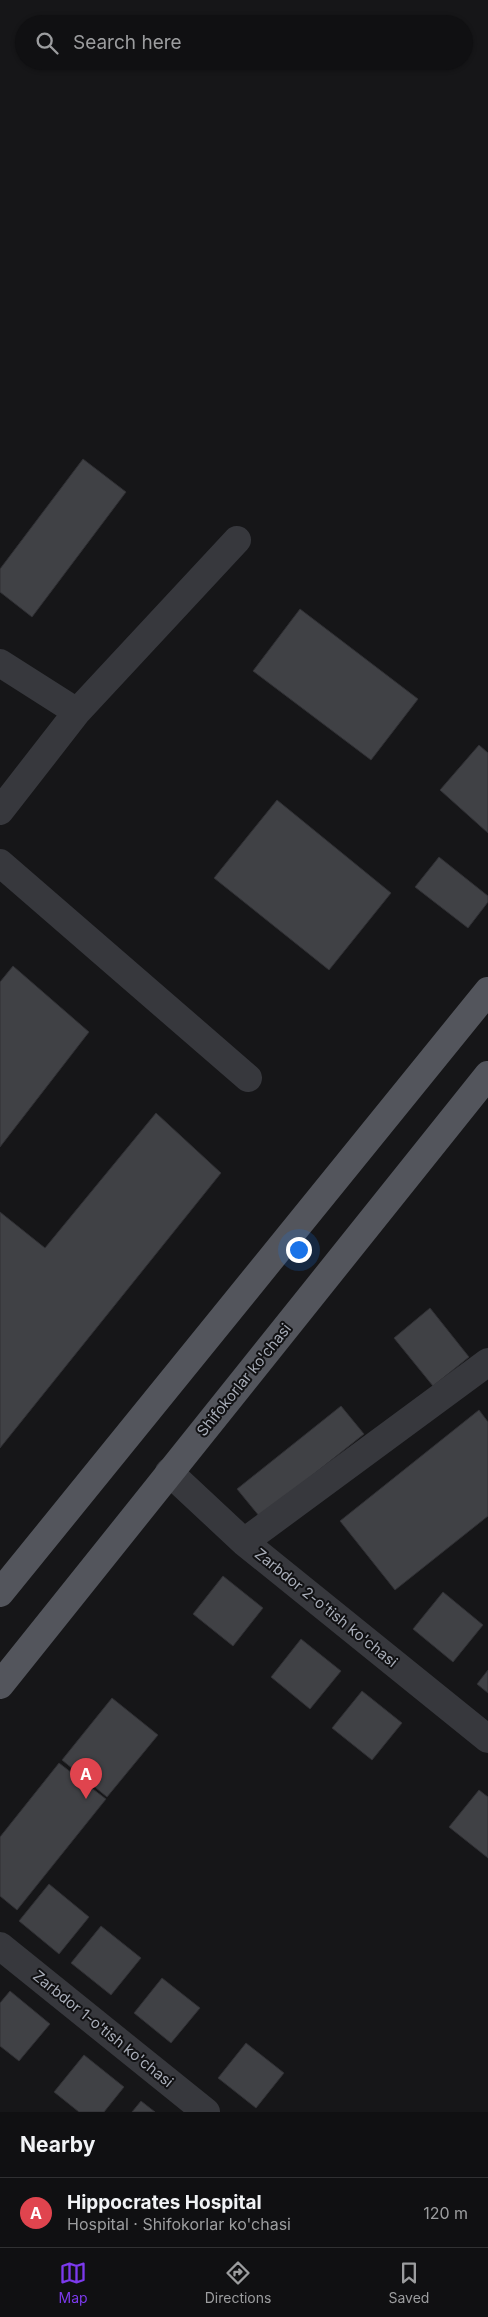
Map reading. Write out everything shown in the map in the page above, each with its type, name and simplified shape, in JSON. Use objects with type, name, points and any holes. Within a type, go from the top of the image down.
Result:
[{"type":"main road","points":[[0,1593],[488,991]]},
{"type":"main road","name":"Shifokorlar ko'chasi","points":[[0,1685],[488,1075]]},
{"type":"street","points":[[0,811],[77,712],[237,540]]},
{"type":"street","points":[[0,663],[77,712]]},
{"type":"street","points":[[0,863],[248,1078]]},
{"type":"street","points":[[244,1542],[488,1362]]},
{"type":"street","name":"Zarbdor 2-o'tish ko'chasi","points":[[170,1472],[244,1542],[488,1739]]},
{"type":"street","name":"Zarbdor 1-o'tish ko'chasi","points":[[0,1946],[206,2112]]},
{"type":"building","points":[[83,459],[126,492],[32,617],[0,592],[0,569]]},
{"type":"building","points":[[300,609],[418,699],[371,760],[253,671]]},
{"type":"building","points":[[479,745],[488,753],[488,833],[440,790]]},
{"type":"building","points":[[277,800],[391,893],[329,970],[214,878]]},
{"type":"building","points":[[439,857],[488,896],[488,902],[468,928],[415,887]]},
{"type":"building","points":[[13,966],[89,1032],[0,1147],[0,982]]},
{"type":"building","points":[[156,1113],[221,1173],[0,1448],[0,1212],[45,1248]]},
{"type":"building","points":[[430,1308],[469,1357],[433,1386],[394,1338]]},
{"type":"building","points":[[341,1406],[364,1434],[260,1517],[237,1489]]},
{"type":"building","points":[[479,1410],[488,1422],[488,1516],[395,1590],[340,1521]]},
{"type":"building","points":[[223,1576],[263,1608],[233,1646],[193,1614]]},
{"type":"building","points":[[443,1592],[483,1625],[453,1662],[413,1629]]},
{"type":"building","points":[[301,1639],[341,1671],[310,1709],[271,1677]]},
{"type":"building","points":[[488,1670],[488,1693],[477,1684]]},
{"type":"building","points":[[362,1691],[402,1723],[372,1760],[332,1728]]},
{"type":"building","points":[[112,1698],[158,1735],[107,1797],[62,1760]]},
{"type":"building","points":[[59,1763],[106,1799],[17,1910],[0,1896],[0,1837]]},
{"type":"building","points":[[479,1790],[488,1797],[488,1858],[449,1827]]},
{"type":"building","points":[[49,1884],[89,1917],[59,1954],[19,1921]]},
{"type":"building","points":[[101,1926],[141,1958],[111,1995],[71,1963]]},
{"type":"building","points":[[162,1978],[200,2008],[171,2043],[134,2013]]},
{"type":"building","points":[[10,1991],[50,2024],[19,2061],[0,2046],[0,2003]]},
{"type":"building","points":[[246,2043],[284,2073],[256,2108],[218,2078]]},
{"type":"building","points":[[84,2055],[124,2087],[104,2112],[79,2112],[54,2092]]},
{"type":"building","points":[[141,2101],[155,2112],[132,2112]]},
{"type":"place","name":"Hippocrates Hospital","points":[[86,1799]]}]
